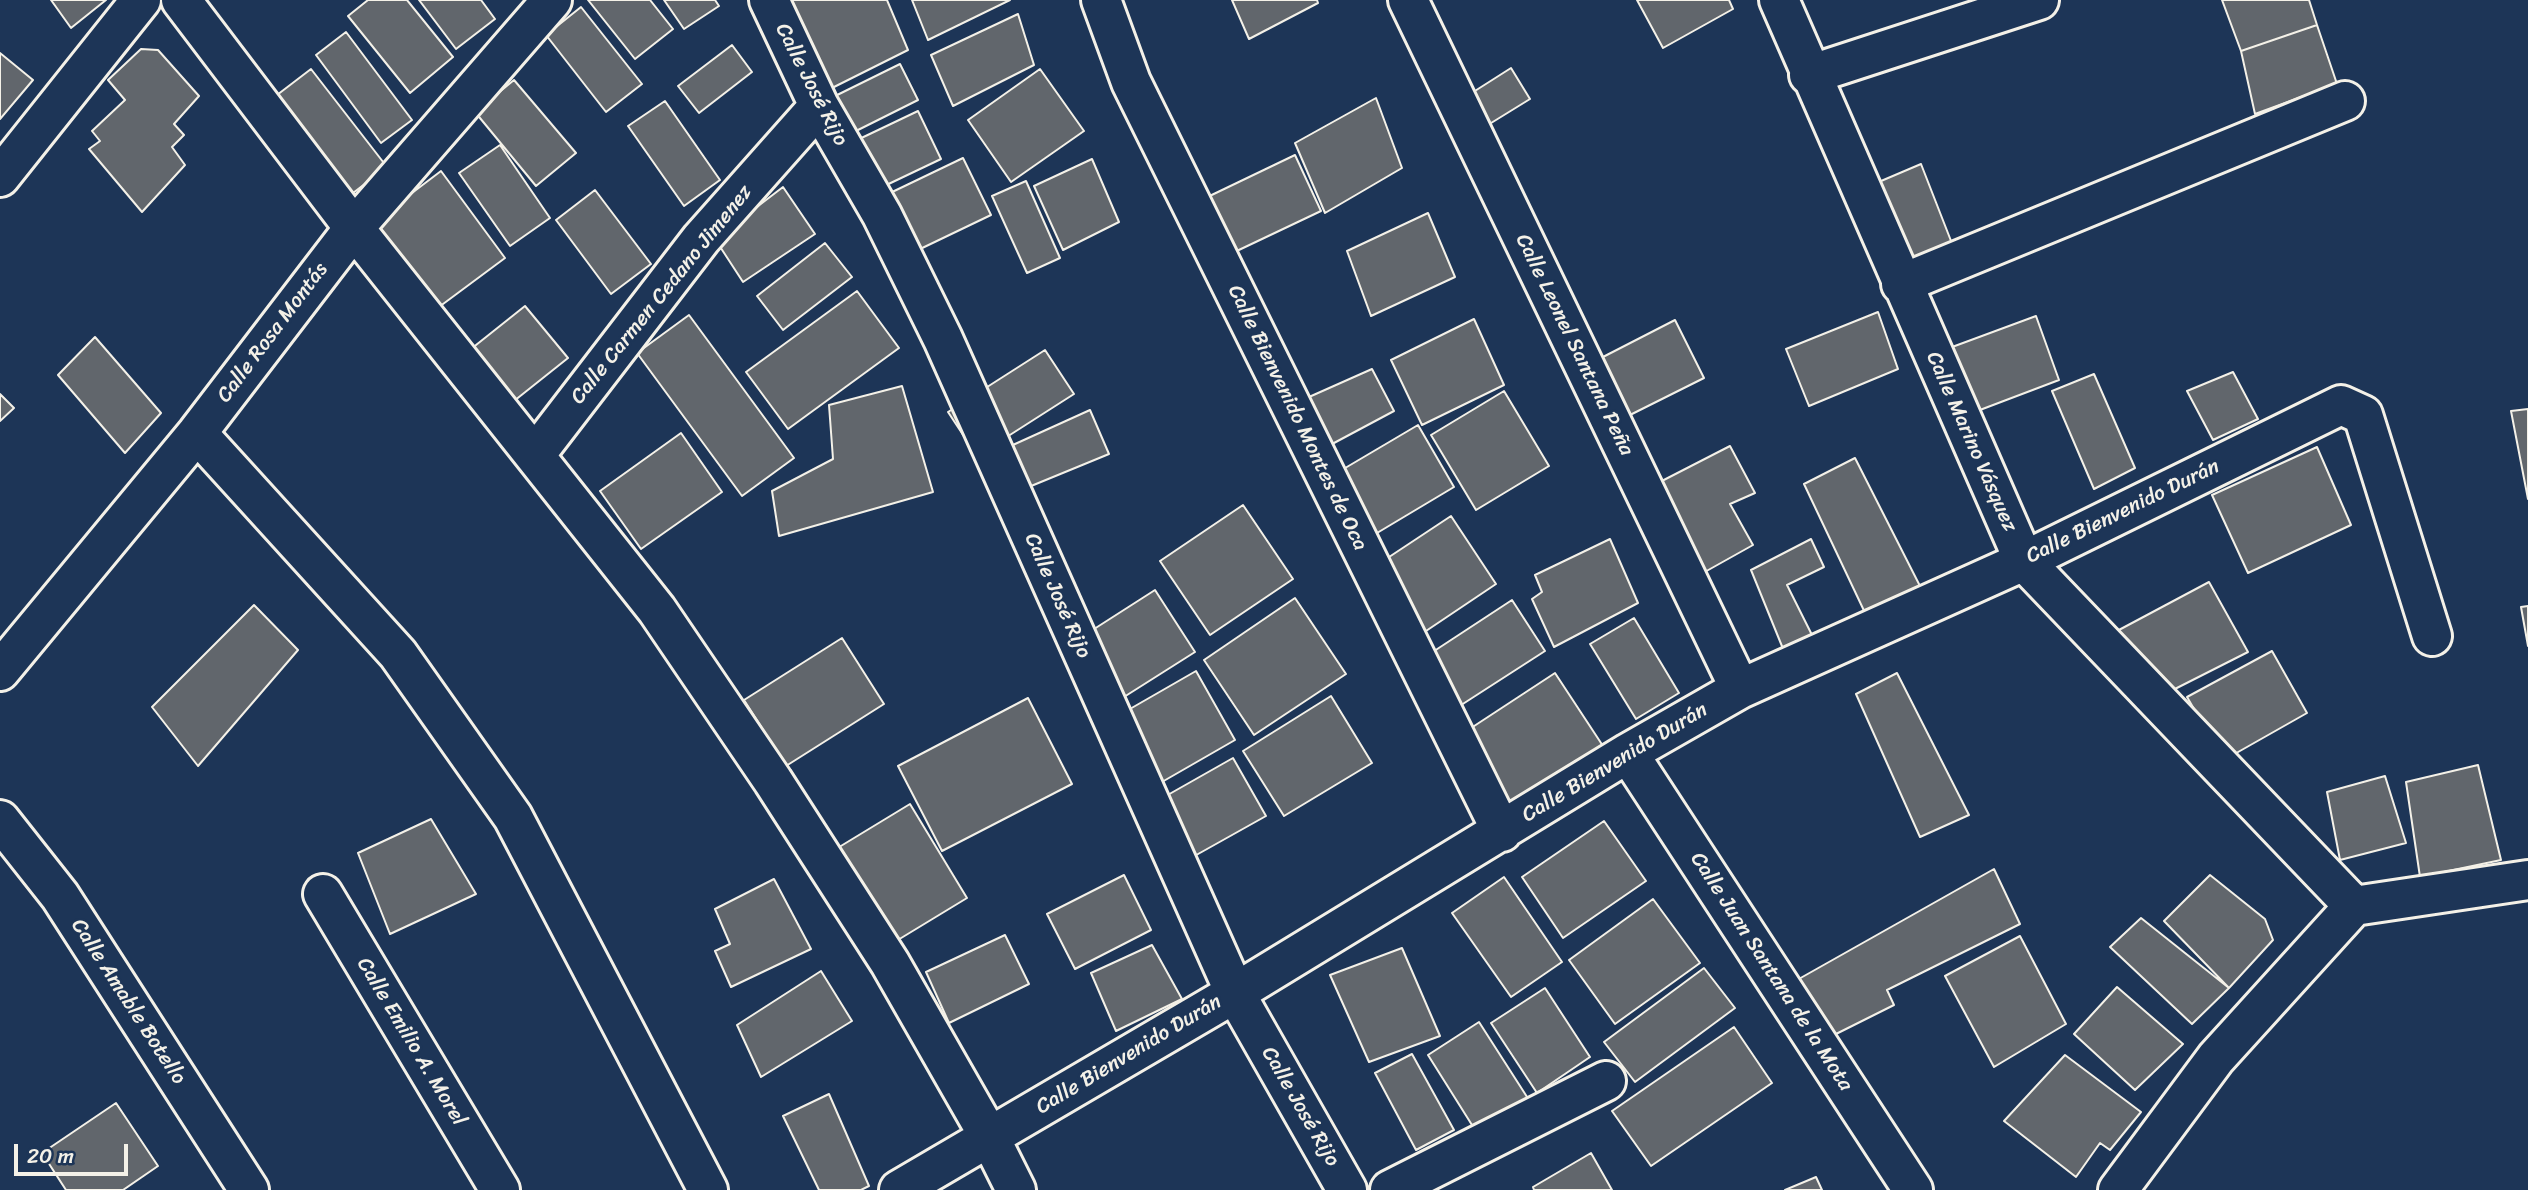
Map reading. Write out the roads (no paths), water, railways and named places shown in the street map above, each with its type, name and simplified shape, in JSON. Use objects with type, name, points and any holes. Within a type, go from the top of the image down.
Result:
[{"type":"street","points":[[0,177],[141,0]]},
{"type":"street","points":[[181,0],[354,228],[657,610],[773,781],[890,963],[990,1138],[1016,1190]]},
{"type":"street","name":"Calle Rosa Montás","points":[[0,671],[197,433],[354,228],[552,0]]},
{"type":"street","name":"Calle José Rijo","points":[[769,0],[819,106],[882,215],[943,339],[1235,993],[1347,1190]]},
{"type":"street","name":"Calle Bienvenido Montes de Oca","points":[[1101,0],[1130,82],[1502,832]]},
{"type":"street","name":"Calle Leonel Santana Peña","points":[[1408,0],[1740,689]]},
{"type":"street","name":"Calle Marino Vásquez","points":[[1779,0],[2024,561],[2354,906]]},
{"type":"street","points":[[1810,75],[2039,0]]},
{"type":"street","points":[[1901,284],[2345,101]]},
{"type":"street","name":"Calle Carmen Cedano Jimenez","points":[[535,455],[701,239],[819,106]]},
{"type":"street","name":"Calle Bienvenido Durán","points":[[899,1190],[1235,993],[1628,753],[1740,689],[2024,561],[2341,405],[2363,415],[2432,636]]},
{"type":"street","points":[[197,433],[398,654],[513,817],[708,1190]]},
{"type":"street","name":"Calle Juan Santana de la Mota","points":[[1628,753],[1913,1190]]},
{"type":"street","name":"Calle Amable Botello","points":[[0,820],[60,896],[249,1190]]},
{"type":"street","points":[[2119,1190],[2216,1058],[2354,906],[2528,880]]},
{"type":"street","name":"Calle Emilio A. Morel","points":[[323,894],[500,1190]]},
{"type":"street","points":[[1390,1190],[1606,1081]]}]
